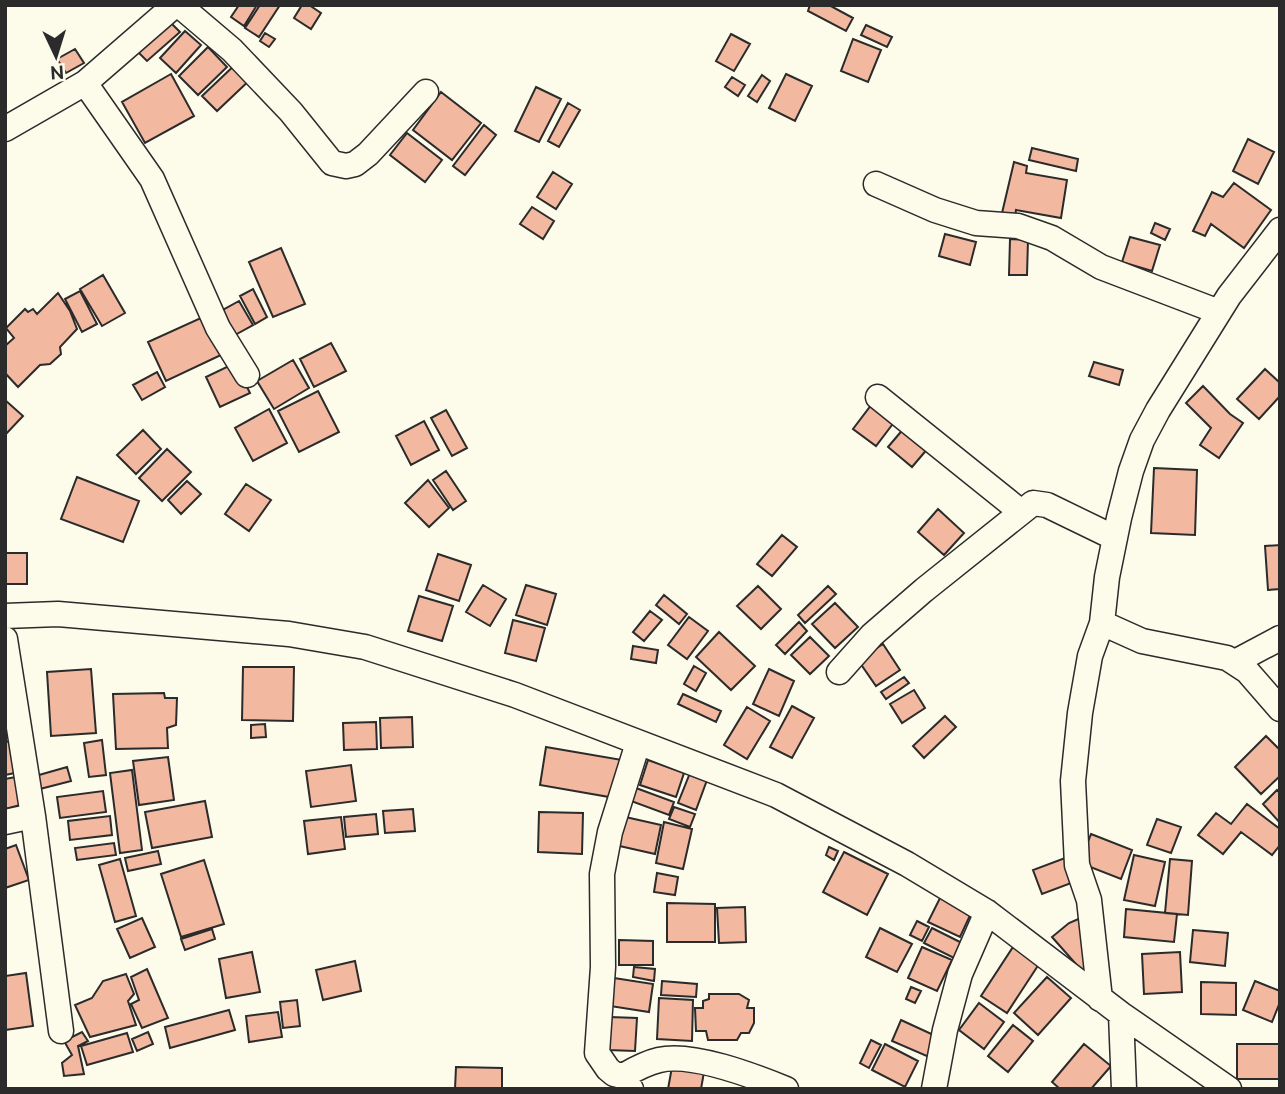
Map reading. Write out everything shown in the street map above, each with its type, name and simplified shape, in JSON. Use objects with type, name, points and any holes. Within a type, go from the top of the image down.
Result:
[{"type":"street","points":[[10,119],[85,83],[177,5],[232,50],[291,112],[332,163],[346,166],[355,164],[368,154],[426,92]]},
{"type":"street","points":[[85,83],[152,179],[218,328],[247,375]]},
{"type":"street","points":[[876,184],[935,210],[976,223],[1018,226],[1052,238],[1101,267],[1219,312]]},
{"type":"street","points":[[1101,999],[1094,925],[1077,865],[1073,781],[1080,713],[1090,656],[1102,623],[1115,538],[1131,471],[1142,440],[1219,312],[1280,230]]},
{"type":"street","points":[[878,397],[1020,511]]},
{"type":"street","points":[[839,672],[883,626],[1032,503],[1047,506],[1115,538]]},
{"type":"street","points":[[5,616],[58,614],[289,634],[365,647],[515,695],[776,795],[907,864],[987,912],[1121,1014],[1229,1089]]},
{"type":"street","points":[[1102,623],[1142,641],[1217,655],[1235,662],[1247,671],[1280,709]]},
{"type":"street","points":[[1235,662],[1280,638]]},
{"type":"street","points":[[5,639],[33,816],[61,1031]]},
{"type":"street","points":[[638,743],[610,832],[602,874],[603,967],[597,1053],[608,1069],[627,1082],[639,1067],[660,1060],[684,1059],[752,1076],[786,1089]]},
{"type":"street","points":[[5,822],[33,816]]},
{"type":"street","points":[[934,1089],[945,1030],[960,974],[987,912]]},
{"type":"street","points":[[1121,1014],[1124,1089]]},
{"type":"building","points":[[239,5],[257,5],[244,26],[231,17]]},
{"type":"building","points":[[260,5],[280,5],[259,37],[245,28]]},
{"type":"building","points":[[302,5],[309,5],[321,13],[311,29],[294,18]]},
{"type":"building","points":[[810,5],[829,5],[853,18],[846,31],[808,11]]},
{"type":"building","points":[[171,23],[180,32],[147,61],[138,52]]},
{"type":"building","points":[[866,25],[892,37],[887,47],[861,35]]},
{"type":"building","points":[[185,31],[201,45],[176,73],[160,58]]},
{"type":"building","points":[[265,33],[275,39],[269,47],[260,41]]},
{"type":"building","points":[[731,34],[750,44],[734,71],[716,61]]},
{"type":"building","points":[[853,39],[881,50],[868,82],[841,71]]},
{"type":"building","points":[[208,47],[227,67],[198,95],[179,76]]},
{"type":"building","points":[[75,49],[84,63],[66,73],[57,59]]},
{"type":"building","points":[[239,61],[254,76],[217,111],[202,96]]},
{"type":"building","points":[[171,74],[194,116],[145,143],[122,102]]},
{"type":"building","points":[[786,74],[812,86],[795,121],[769,108]]},
{"type":"building","points":[[762,75],[770,81],[757,102],[748,96]]},
{"type":"building","points":[[732,77],[745,85],[738,96],[725,87]]},
{"type":"building","points":[[536,87],[561,99],[539,142],[515,131]]},
{"type":"building","points":[[441,92],[481,123],[452,160],[413,130]]},
{"type":"building","points":[[568,103],[580,110],[559,147],[548,141]]},
{"type":"building","points":[[484,125],[496,135],[465,175],[453,166]]},
{"type":"building","points":[[407,133],[442,160],[425,182],[390,155]]},
{"type":"building","points":[[1248,139],[1274,152],[1258,184],[1233,171]]},
{"type":"building","points":[[1032,148],[1078,159],[1076,171],[1029,160]]},
{"type":"building","points":[[1014,162],[1027,166],[1026,173],[1067,180],[1061,218],[1016,210],[1015,217],[1002,213]]},
{"type":"building","points":[[553,172],[572,184],[556,209],[537,197]]},
{"type":"building","points":[[1234,183],[1271,210],[1244,248],[1211,224],[1205,236],[1193,231],[1212,192],[1223,197]]},
{"type":"building","points":[[532,207],[554,221],[543,239],[520,224]]},
{"type":"building","points":[[1155,223],[1170,229],[1165,240],[1151,233]]},
{"type":"building","points":[[945,234],[976,242],[970,265],[939,256]]},
{"type":"building","points":[[1130,237],[1160,245],[1152,271],[1122,262]]},
{"type":"building","points":[[1010,239],[1028,240],[1027,275],[1009,275]]},
{"type":"building","points":[[281,248],[305,304],[273,317],[249,262]]},
{"type":"building","points":[[103,275],[125,313],[102,326],[80,289]]},
{"type":"building","points":[[253,289],[267,317],[255,324],[240,296]]},
{"type":"building","points":[[80,291],[97,324],[82,332],[65,299]]},
{"type":"building","points":[[58,293],[70,311],[77,329],[60,347],[61,354],[50,364],[40,365],[18,387],[5,373],[5,346],[14,338],[6,328],[25,309],[28,312],[33,309],[37,314]]},
{"type":"building","points":[[239,301],[253,325],[235,335],[221,311]]},
{"type":"building","points":[[203,317],[221,355],[166,381],[148,342]]},
{"type":"building","points":[[331,343],[346,371],[314,387],[300,359]]},
{"type":"building","points":[[293,360],[309,388],[274,409],[257,381]]},
{"type":"building","points":[[1094,362],[1123,370],[1119,385],[1089,376]]},
{"type":"building","points":[[235,363],[250,393],[220,407],[206,377]]},
{"type":"building","points":[[1265,369],[1280,383],[1280,396],[1259,419],[1237,399]]},
{"type":"building","points":[[157,372],[165,387],[142,400],[133,385]]},
{"type":"building","points":[[1203,386],[1230,414],[1243,423],[1219,458],[1200,445],[1211,428],[1186,403]]},
{"type":"building","points":[[318,391],[339,432],[299,452],[278,411]]},
{"type":"building","points":[[5,400],[23,416],[5,435]]},
{"type":"building","points":[[872,404],[895,421],[876,446],[853,429]]},
{"type":"building","points":[[269,409],[287,443],[253,461],[235,428]]},
{"type":"building","points":[[446,410],[467,448],[452,456],[431,418]]},
{"type":"building","points":[[424,421],[439,450],[411,465],[396,436]]},
{"type":"building","points":[[905,427],[929,447],[912,467],[888,447]]},
{"type":"building","points":[[143,430],[161,449],[136,474],[117,455]]},
{"type":"building","points":[[167,449],[191,472],[162,501],[139,478]]},
{"type":"building","points":[[1154,468],[1197,470],[1195,535],[1151,533]]},
{"type":"building","points":[[446,471],[466,501],[453,510],[433,480]]},
{"type":"building","points":[[77,477],[139,501],[123,542],[61,519]]},
{"type":"building","points":[[428,480],[449,508],[429,527],[405,503]]},
{"type":"building","points":[[187,481],[201,494],[181,514],[168,500]]},
{"type":"building","points":[[246,484],[271,500],[249,531],[225,514]]},
{"type":"building","points":[[938,509],[964,533],[944,555],[918,532]]},
{"type":"building","points":[[782,535],[797,547],[772,576],[757,564]]},
{"type":"building","points":[[1280,545],[1280,589],[1268,590],[1265,546]]},
{"type":"building","points":[[5,553],[27,553],[27,584],[5,584]]},
{"type":"building","points":[[438,554],[471,565],[459,601],[426,590]]},
{"type":"building","points":[[483,585],[506,599],[490,626],[466,612]]},
{"type":"building","points":[[526,585],[556,594],[547,625],[516,615]]},
{"type":"building","points":[[758,586],[781,609],[761,629],[737,606]]},
{"type":"building","points":[[828,586],[836,594],[805,623],[798,615]]},
{"type":"building","points":[[664,595],[687,614],[679,624],[656,605]]},
{"type":"building","points":[[419,596],[453,606],[442,641],[408,631]]},
{"type":"building","points":[[835,603],[858,627],[835,648],[812,624]]},
{"type":"building","points":[[650,611],[662,620],[644,641],[633,632]]},
{"type":"building","points":[[689,617],[708,631],[687,659],[668,645]]},
{"type":"building","points":[[513,620],[545,628],[536,661],[505,653]]},
{"type":"building","points":[[799,622],[807,631],[785,654],[776,645]]},
{"type":"building","points":[[719,632],[755,666],[731,690],[696,657]]},
{"type":"building","points":[[810,637],[829,656],[810,674],[791,655]]},
{"type":"building","points":[[883,644],[900,670],[876,686],[858,660]]},
{"type":"building","points":[[633,646],[658,650],[656,663],[631,659]]},
{"type":"building","points":[[694,666],[706,673],[696,691],[684,684]]},
{"type":"building","points":[[243,667],[294,667],[293,721],[242,720]]},
{"type":"building","points":[[91,669],[96,733],[51,736],[47,672]]},
{"type":"building","points":[[769,669],[794,681],[779,716],[753,704]]},
{"type":"building","points":[[904,677],[909,683],[886,699],[881,692]]},
{"type":"building","points":[[914,690],[925,708],[902,723],[890,704]]},
{"type":"building","points":[[164,693],[165,698],[177,698],[176,725],[167,728],[168,748],[116,749],[113,694]]},
{"type":"building","points":[[683,694],[721,711],[716,722],[678,704]]},
{"type":"building","points":[[792,706],[814,718],[792,758],[770,747]]},
{"type":"building","points":[[747,707],[770,721],[747,759],[724,745]]},
{"type":"building","points":[[945,716],[956,727],[924,758],[913,746]]},
{"type":"building","points":[[412,717],[413,747],[381,748],[380,718]]},
{"type":"building","points":[[376,722],[377,749],[344,750],[343,723]]},
{"type":"building","points":[[265,724],[266,737],[251,738],[251,725]]},
{"type":"building","points":[[1266,736],[1280,750],[1280,776],[1261,794],[1235,767]]},
{"type":"building","points":[[14,740],[20,772],[5,775],[5,742]]},
{"type":"building","points":[[102,740],[106,775],[89,777],[84,743]]},
{"type":"building","points":[[546,747],[622,760],[615,798],[540,785]]},
{"type":"building","points":[[168,757],[174,800],[139,805],[133,761]]},
{"type":"building","points":[[648,760],[684,773],[676,797],[640,785]]},
{"type":"building","points":[[351,765],[356,801],[311,807],[306,771]]},
{"type":"building","points":[[67,767],[71,781],[36,790],[32,777]]},
{"type":"building","points":[[132,770],[142,850],[120,853],[110,773]]},
{"type":"building","points":[[690,773],[707,780],[696,810],[678,803]]},
{"type":"building","points":[[21,776],[28,803],[5,809],[5,779]]},
{"type":"building","points":[[636,788],[674,802],[669,815],[631,801]]},
{"type":"building","points":[[1277,790],[1280,793],[1280,823],[1263,804]]},
{"type":"building","points":[[103,791],[106,812],[60,818],[57,797]]},
{"type":"building","points":[[205,801],[212,837],[152,848],[145,812]]},
{"type":"building","points":[[1247,804],[1280,829],[1280,845],[1272,855],[1241,832],[1223,854],[1198,835],[1216,813],[1231,824]]},
{"type":"building","points":[[674,807],[695,814],[690,827],[669,819]]},
{"type":"building","points":[[413,809],[415,831],[385,833],[383,811]]},
{"type":"building","points":[[539,812],[583,813],[582,854],[538,852]]},
{"type":"building","points":[[376,814],[378,834],[346,837],[344,817]]},
{"type":"building","points":[[110,816],[112,835],[70,840],[68,821]]},
{"type":"building","points":[[621,816],[661,825],[655,854],[615,845]]},
{"type":"building","points":[[341,817],[345,849],[308,854],[304,821]]},
{"type":"building","points":[[1157,819],[1181,827],[1171,853],[1147,845]]},
{"type":"building","points":[[664,822],[692,829],[683,869],[656,863]]},
{"type":"building","points":[[1091,834],[1132,850],[1121,879],[1080,863]]},
{"type":"building","points":[[114,843],[116,855],[77,860],[75,848]]},
{"type":"building","points":[[16,845],[29,880],[5,888],[5,849]]},
{"type":"building","points":[[829,847],[838,851],[834,860],[826,855]]},
{"type":"building","points":[[158,851],[161,864],[128,871],[125,858]]},
{"type":"building","points":[[844,852],[888,874],[867,915],[823,892]]},
{"type":"building","points":[[1134,855],[1165,862],[1155,906],[1124,900]]},
{"type":"building","points":[[1065,858],[1074,882],[1042,894],[1033,870]]},
{"type":"building","points":[[120,859],[136,916],[115,922],[99,865]]},
{"type":"building","points":[[1170,859],[1192,861],[1188,915],[1165,913]]},
{"type":"building","points":[[204,860],[224,924],[181,937],[161,874]]},
{"type":"building","points":[[657,873],[678,877],[675,895],[654,892]]},
{"type":"building","points":[[942,894],[973,909],[960,937],[928,922]]},
{"type":"building","points":[[667,903],[715,904],[715,942],[667,942]]},
{"type":"building","points":[[745,907],[746,942],[719,943],[717,908]]},
{"type":"building","points":[[1126,909],[1177,914],[1174,942],[1124,937]]},
{"type":"building","points":[[1083,917],[1090,960],[1082,971],[1052,937],[1069,923]]},
{"type":"building","points":[[142,918],[155,947],[130,958],[117,929]]},
{"type":"building","points":[[917,921],[929,927],[922,941],[910,935]]},
{"type":"building","points":[[880,928],[912,944],[897,972],[866,957]]},
{"type":"building","points":[[932,928],[966,945],[958,960],[924,943]]},
{"type":"building","points":[[212,929],[215,939],[185,950],[181,939]]},
{"type":"building","points":[[1193,930],[1228,933],[1225,966],[1190,962]]},
{"type":"building","points":[[619,940],[653,941],[653,965],[619,965]]},
{"type":"building","points":[[922,947],[952,960],[937,991],[908,978]]},
{"type":"building","points":[[1013,947],[1039,964],[1007,1013],[981,996]]},
{"type":"building","points":[[252,952],[260,992],[226,998],[219,959]]},
{"type":"building","points":[[1180,952],[1182,992],[1144,994],[1142,954]]},
{"type":"building","points":[[355,961],[361,991],[323,1000],[316,970]]},
{"type":"building","points":[[634,967],[655,969],[654,981],[633,977]]},
{"type":"building","points":[[147,969],[168,1018],[142,1028],[131,1004],[139,1000],[131,977]]},
{"type":"building","points":[[26,973],[33,1026],[5,1030],[5,976]]},
{"type":"building","points":[[126,974],[134,994],[128,1001],[136,1025],[90,1037],[75,1005],[92,998],[103,981]]},
{"type":"building","points":[[1047,977],[1071,998],[1038,1035],[1014,1013]]},
{"type":"building","points":[[614,978],[653,984],[649,1012],[610,1006]]},
{"type":"building","points":[[662,981],[697,984],[696,997],[661,995]]},
{"type":"building","points":[[1255,981],[1280,991],[1280,1002],[1272,1022],[1243,1010]]},
{"type":"building","points":[[1201,982],[1236,983],[1236,1015],[1201,1014]]},
{"type":"building","points":[[911,987],[921,991],[915,1003],[906,999]]},
{"type":"building","points":[[709,994],[739,994],[749,1000],[747,1008],[754,1008],[754,1023],[749,1033],[741,1033],[737,1040],[708,1040],[706,1031],[696,1031],[695,1008],[703,1008],[703,1001],[709,999]]},
{"type":"building","points":[[659,998],[693,1000],[692,1041],[657,1039]]},
{"type":"building","points":[[297,1000],[300,1026],[283,1028],[280,1002]]},
{"type":"building","points":[[979,1003],[1004,1022],[984,1049],[959,1030]]},
{"type":"building","points":[[229,1010],[235,1030],[170,1048],[165,1027]]},
{"type":"building","points":[[278,1012],[282,1037],[249,1042],[246,1016]]},
{"type":"building","points":[[610,1017],[637,1018],[635,1051],[608,1050]]},
{"type":"building","points":[[901,1020],[938,1037],[929,1057],[892,1041]]},
{"type":"building","points":[[1013,1025],[1033,1041],[1008,1072],[988,1056]]},
{"type":"building","points":[[82,1032],[88,1041],[78,1046],[84,1074],[64,1076],[62,1063],[72,1055],[64,1041]]},
{"type":"building","points":[[148,1032],[153,1044],[137,1051],[132,1039]]},
{"type":"building","points":[[127,1033],[133,1052],[87,1065],[81,1046]]},
{"type":"building","points":[[871,1040],[881,1045],[869,1068],[860,1063]]},
{"type":"building","points":[[885,1044],[918,1061],[905,1087],[872,1070]]},
{"type":"building","points":[[1084,1044],[1111,1066],[1091,1089],[1060,1089],[1052,1082]]},
{"type":"building","points":[[1237,1044],[1280,1044],[1280,1079],[1237,1079]]},
{"type":"building","points":[[456,1067],[502,1068],[502,1089],[455,1089]]},
{"type":"building","points":[[672,1067],[704,1072],[701,1089],[668,1089]]}]
